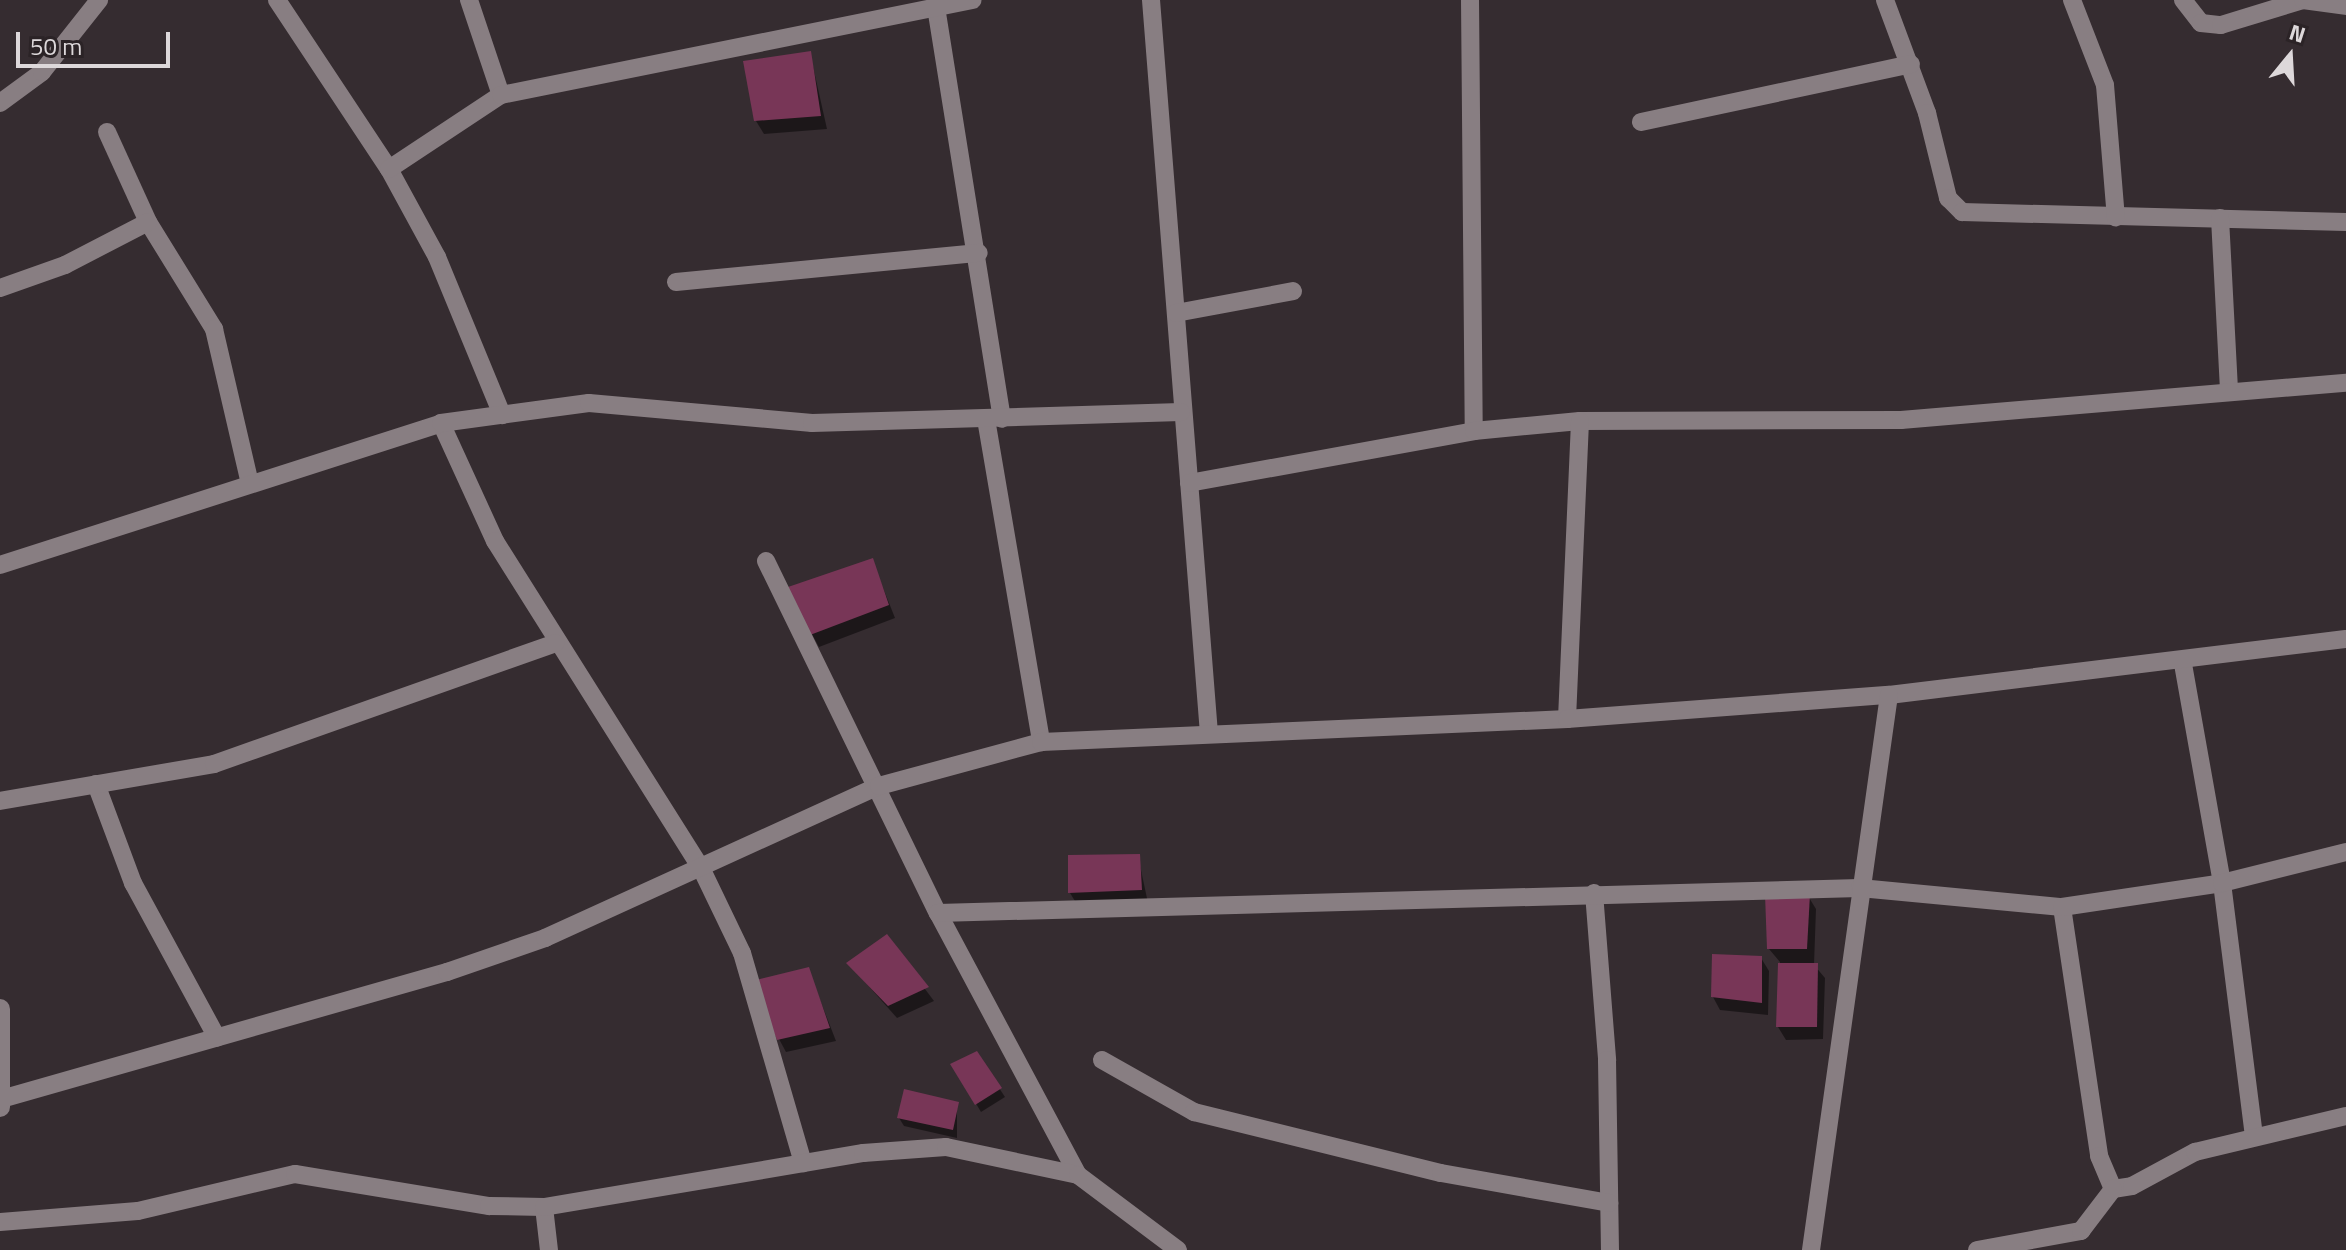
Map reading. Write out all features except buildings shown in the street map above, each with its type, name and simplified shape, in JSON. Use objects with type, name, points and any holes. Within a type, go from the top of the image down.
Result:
[{"type":"street","points":[[0,103],[42,72],[99,0]]},
{"type":"street","points":[[277,0],[389,169],[437,257],[502,415]]},
{"type":"street","points":[[469,0],[501,95]]},
{"type":"street","points":[[389,169],[501,95],[973,0]]},
{"type":"street","points":[[1151,0],[1181,412],[1209,733]]},
{"type":"street","points":[[1470,0],[1474,431]]},
{"type":"street","points":[[1885,0],[1911,64],[1948,198],[1962,212],[2346,222]]},
{"type":"street","points":[[2072,0],[2105,85],[2116,218]]},
{"type":"street","points":[[2183,0],[2201,23],[2221,25],[2303,0],[2346,6]]},
{"type":"street","points":[[942,4],[979,253],[994,419],[1041,742]]},
{"type":"street","points":[[1641,122],[1911,64]]},
{"type":"street","points":[[107,132],[148,222],[214,329],[250,484]]},
{"type":"street","points":[[2220,218],[2229,389]]},
{"type":"street","points":[[0,288],[65,265],[148,222]]},
{"type":"street","points":[[676,282],[979,253]]},
{"type":"street","points":[[1176,313],[1293,291]]},
{"type":"street","points":[[1189,483],[1474,431],[1580,421],[1901,420],[2229,389],[2346,383]]},
{"type":"street","points":[[0,565],[441,423],[589,403],[812,423],[1181,412]]},
{"type":"street","points":[[1567,719],[1580,421]]},
{"type":"street","points":[[441,423],[495,541],[555,643],[702,870],[747,967],[803,1163]]},
{"type":"street","points":[[766,561],[879,786],[938,913],[1078,1175]]},
{"type":"street","points":[[0,1009],[1,1103],[489,957],[702,870],[879,786],[1041,742],[1567,719],[1889,695],[2183,664],[2346,639]]},
{"type":"street","points":[[0,801],[214,764],[555,643]]},
{"type":"street","points":[[2183,664],[2222,883],[2254,1135]]},
{"type":"street","points":[[1811,1250],[1889,695]]},
{"type":"street","points":[[96,784],[133,883],[217,1038]]},
{"type":"street","points":[[938,913],[1860,888],[2062,907],[2222,883],[2346,852]]},
{"type":"street","points":[[1594,893],[1610,1250]]},
{"type":"street","points":[[2062,907],[2099,1156],[2113,1189]]},
{"type":"street","points":[[1102,1060],[1194,1112],[1441,1173],[1609,1203]]},
{"type":"street","points":[[1977,1250],[2081,1231],[2113,1189],[2254,1135],[2346,1116]]},
{"type":"street","points":[[0,1222],[138,1211],[295,1174],[489,1206],[544,1207],[803,1163],[946,1147],[1078,1175],[1178,1250]]},
{"type":"street","points":[[544,1207],[549,1250]]}]
